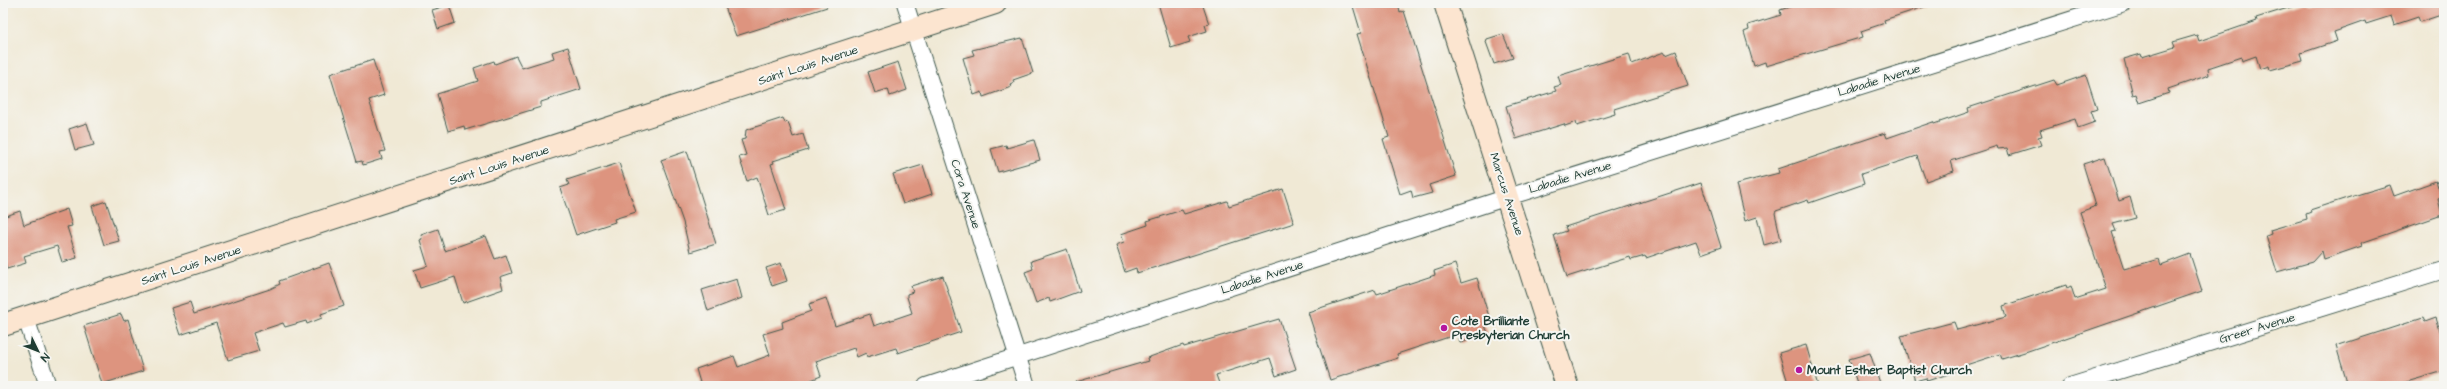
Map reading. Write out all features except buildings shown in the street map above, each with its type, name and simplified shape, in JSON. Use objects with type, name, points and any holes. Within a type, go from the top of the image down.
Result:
[{"type":"street","name":"Cora Avenue","points":[[905,3],[1027,386]]},
{"type":"street","name":"Saint Louis Avenue","points":[[3,325],[995,3]]},
{"type":"street","name":"Marcus Avenue","points":[[1445,3],[1567,386]]},
{"type":"street","name":"Labadie Avenue","points":[[926,386],[1508,197],[2124,3]]},
{"type":"street","name":"Greer Avenue","points":[[2070,386],[2444,270]]},
{"type":"street","points":[[26,318],[48,386]]},
{"type":"place","name":"Cote Brilliante Presbyterian Church","points":[[1444,328]]},
{"type":"place","name":"Mount Esther Baptist Church","points":[[1799,370]]}]
